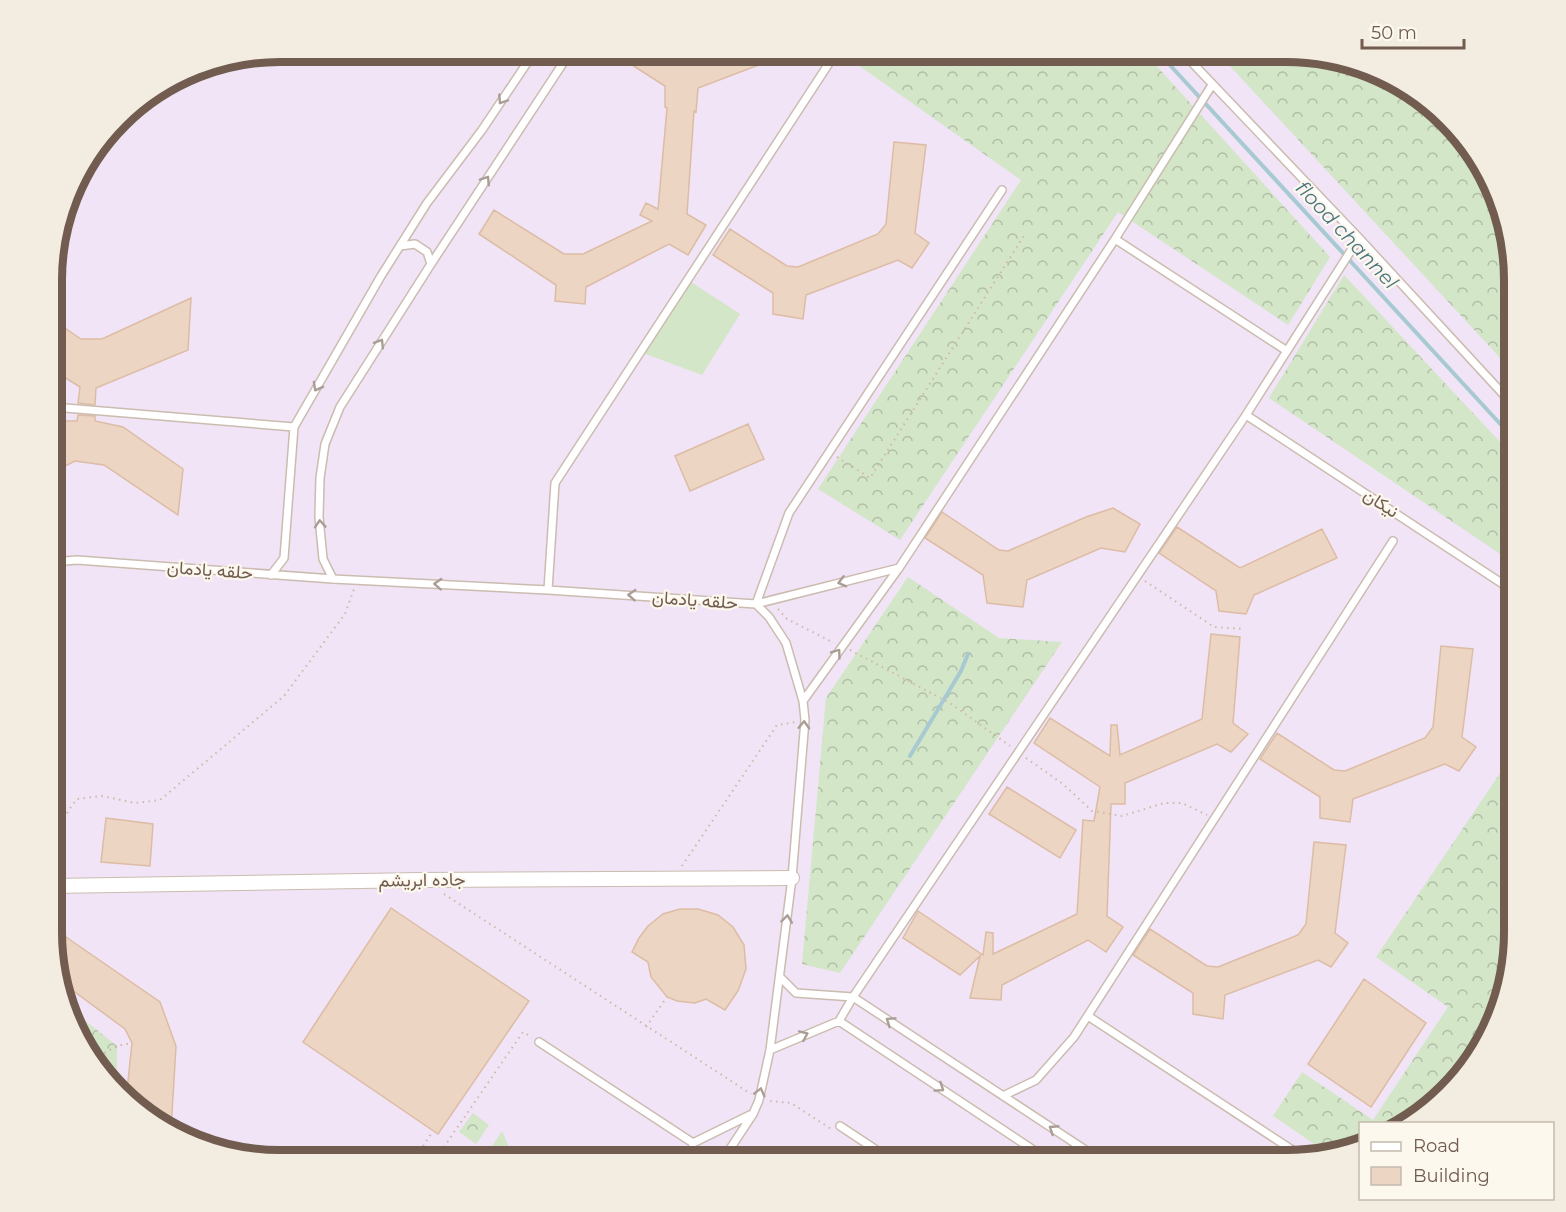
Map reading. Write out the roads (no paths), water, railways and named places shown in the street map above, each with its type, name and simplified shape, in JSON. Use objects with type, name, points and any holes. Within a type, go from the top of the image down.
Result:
[{"type":"street","name":"جاده ابریشم","points":[[62,886],[409,880],[792,878]]},
{"type":"lane","points":[[271,575],[284,558],[294,427],[400,246],[427,204],[482,130],[526,62]]},
{"type":"lane","points":[[333,579],[323,559],[319,517],[320,478],[325,444],[340,407],[564,62]]},
{"type":"lane","points":[[548,590],[555,483],[830,62]]},
{"type":"lane","points":[[1191,62],[1359,238],[1504,395]]},
{"type":"lane","points":[[803,701],[899,568],[1115,239],[1212,85]]},
{"type":"lane","points":[[756,604],[789,513],[1002,190]]},
{"type":"lane","points":[[770,1050],[839,1021],[1246,415],[1359,238]]},
{"type":"lane","points":[[1115,239],[1287,351]]},
{"type":"lane","points":[[400,246],[414,244],[427,252],[431,264]]},
{"type":"lane","points":[[62,408],[294,427]]},
{"type":"lane","name":"نیکان","points":[[1246,415],[1504,585]]},
{"type":"lane","points":[[1003,1096],[1036,1080],[1074,1037],[1393,541]]},
{"type":"lane","name":"حلقه یادمان","points":[[62,561],[77,560],[271,575],[756,604],[769,617],[786,644],[803,701],[805,720],[792,878],[770,1050],[759,1100],[753,1114],[729,1150]]},
{"type":"lane","points":[[756,604],[899,568]]},
{"type":"lane","points":[[780,977],[796,993],[854,997],[1084,1150]]},
{"type":"lane","points":[[1088,1016],[1292,1150]]},
{"type":"lane","points":[[839,1021],[1033,1150]]},
{"type":"lane","points":[[539,1042],[693,1143]]},
{"type":"lane","points":[[693,1143],[753,1114]]},
{"type":"lane","points":[[840,1126],[876,1150]]},
{"type":"lane","points":[[693,1143],[693,1150]]},
{"type":"waterway","name":"flood channel","points":[[1167,62],[1504,428]]},
{"type":"waterway","points":[[910,756],[961,671],[968,654]]}]
